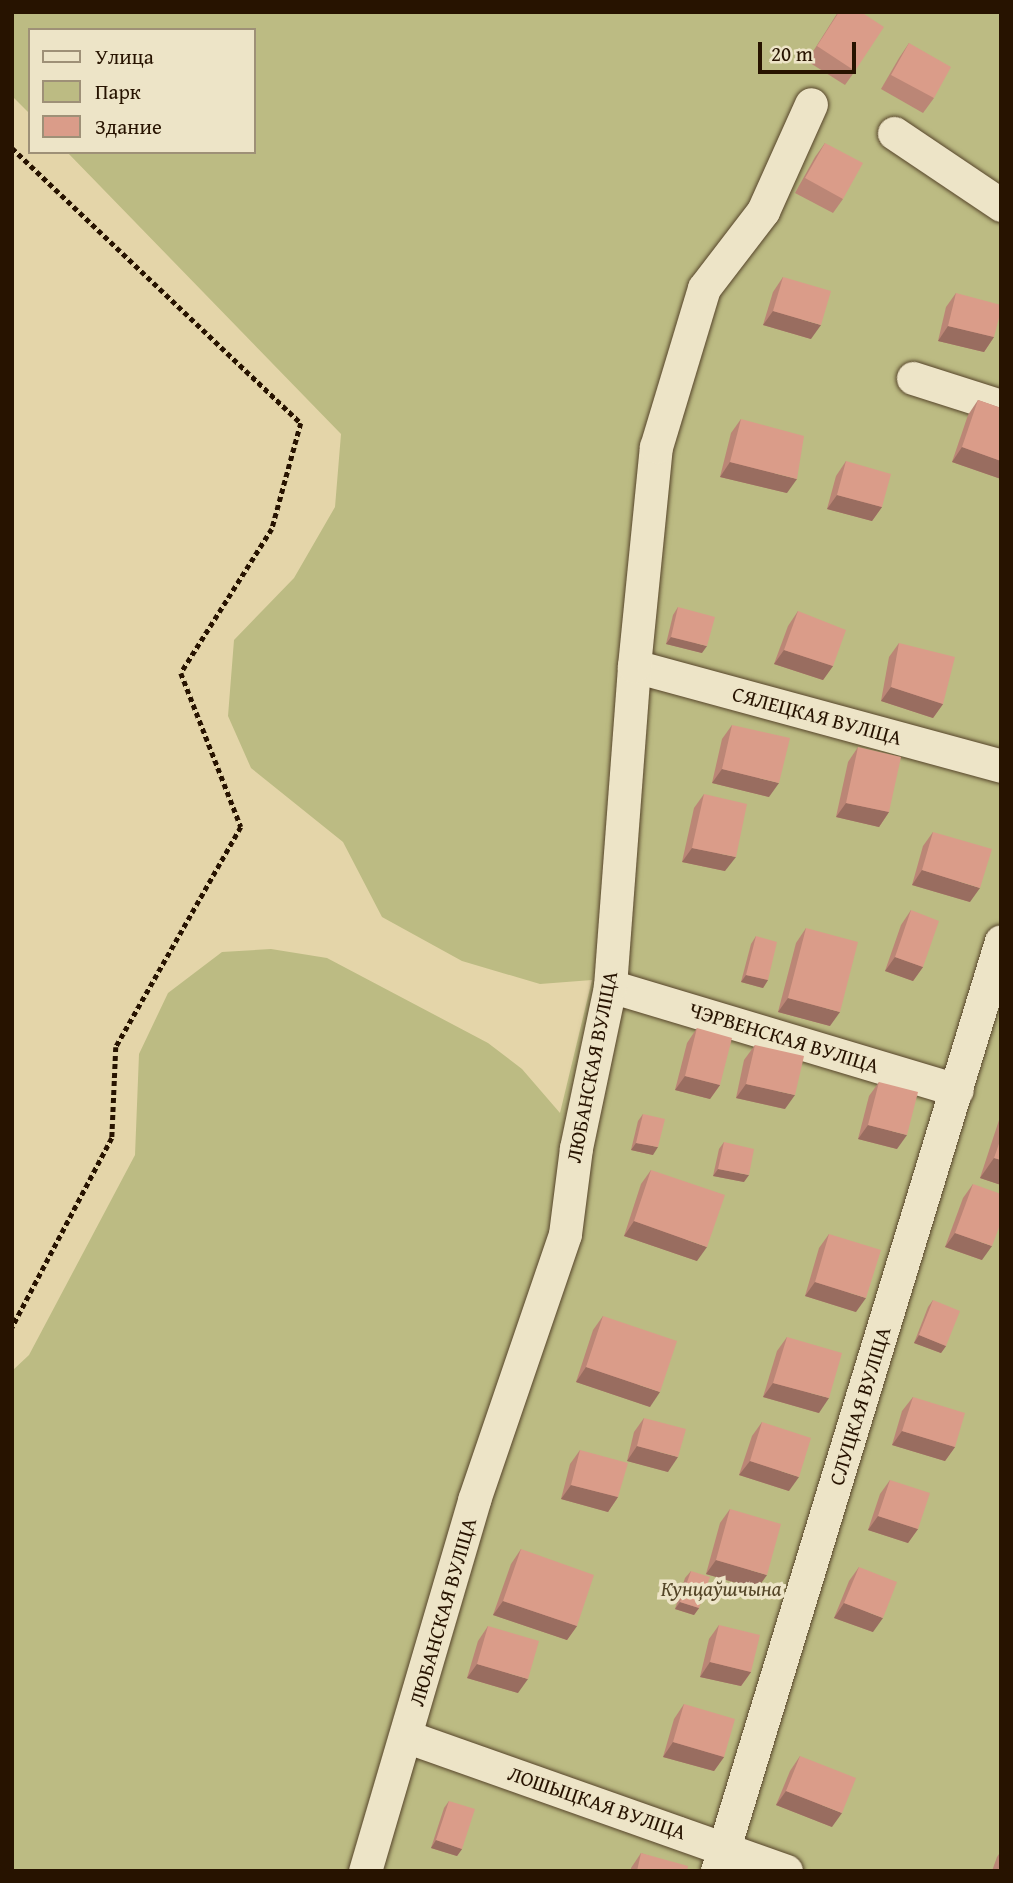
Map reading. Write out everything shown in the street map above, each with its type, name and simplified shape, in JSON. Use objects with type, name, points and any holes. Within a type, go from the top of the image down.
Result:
[{"type":"street","name":"ЛЮБАНСКАЯ ВУЛІЦА","points":[[366,1871],[408,1737],[474,1500],[565,1234],[576,1148],[610,986],[634,666],[656,447],[704,288],[763,211],[811,104]]},
{"type":"street","points":[[894,133],[1001,205]]},
{"type":"street","points":[[914,378],[1001,406]]},
{"type":"street","name":"СЯЛЕЦКАЯ ВУЛІЦА","points":[[634,666],[1001,766]]},
{"type":"street","name":"СЛУЦКАЯ ВУЛІЦА","points":[[721,1859],[1001,941]]},
{"type":"street","name":"ЧЭРВЕНСКАЯ ВУЛІЦА","points":[[610,986],[957,1090]]},
{"type":"street","name":"ЛОШЫЦКАЯ ВУЛІЦА","points":[[408,1737],[721,1859],[786,1871]]},
{"type":"path","points":[[12,148],[301,423],[272,529],[181,673],[242,827],[116,1047],[112,1138],[12,1328]]},
{"type":"green space","name":"Кунцаўшчына","points":[[12,12],[1001,12],[1001,1871],[12,1871],[12,1371],[29,1355],[135,1155],[139,1054],[168,993],[222,952],[271,949],[327,958],[488,1043],[522,1069],[560,1113],[592,980],[540,984],[462,961],[382,917],[343,842],[251,768],[228,716],[234,640],[294,578],[335,507],[341,434],[69,154],[256,154],[256,28],[28,28],[28,112],[12,96]]},
{"type":"building","points":[[839,12],[861,12],[884,27],[855,71],[817,46]]},
{"type":"building","points":[[909,43],[951,67],[934,98],[891,75]]},
{"type":"building","points":[[825,143],[863,163],[843,199],[805,178]]},
{"type":"building","points":[[783,277],[831,291],[821,325],[773,311]]},
{"type":"building","points":[[956,293],[1001,305],[994,337],[948,326]]},
{"type":"building","points":[[978,400],[1001,408],[1001,461],[962,447]]},
{"type":"building","points":[[741,419],[804,436],[797,479],[730,462]]},
{"type":"building","points":[[846,461],[891,474],[882,507],[837,495]]},
{"type":"building","points":[[678,607],[715,617],[707,646],[671,637]]},
{"type":"building","points":[[798,611],[846,630],[833,666],[784,650]]},
{"type":"building","points":[[899,643],[955,657],[943,704],[891,687]]},
{"type":"building","points":[[732,725],[790,738],[779,783],[722,769]]},
{"type":"building","points":[[858,747],[901,757],[889,812],[846,803]]},
{"type":"building","points":[[704,794],[747,804],[736,857],[692,848]]},
{"type":"building","points":[[933,832],[992,849],[980,888],[922,870]]},
{"type":"building","points":[[911,910],[939,921],[923,967],[895,957]]},
{"type":"building","points":[[806,928],[858,942],[840,1012],[788,998]]},
{"type":"building","points":[[756,936],[777,942],[768,980],[746,975]]},
{"type":"building","points":[[697,1028],[732,1038],[720,1085],[685,1076]]},
{"type":"building","points":[[755,1045],[804,1056],[795,1095],[746,1084]]},
{"type":"building","points":[[879,1082],[918,1092],[907,1135],[868,1125]]},
{"type":"building","points":[[643,1114],[665,1119],[658,1147],[636,1143]]},
{"type":"building","points":[[1001,1138],[1001,1160],[994,1158]]},
{"type":"building","points":[[724,1142],[754,1149],[749,1175],[718,1169]]},
{"type":"building","points":[[651,1170],[725,1195],[707,1247],[634,1221]]},
{"type":"building","points":[[973,1184],[1001,1194],[1001,1222],[992,1246],[955,1233]]},
{"type":"building","points":[[829,1234],[881,1250],[866,1298],[815,1282]]},
{"type":"building","points":[[933,1300],[960,1311],[946,1346],[919,1335]]},
{"type":"building","points":[[603,1316],[677,1341],[660,1392],[586,1367]]},
{"type":"building","points":[[787,1337],[842,1353],[829,1398],[773,1383]]},
{"type":"building","points":[[913,1397],[965,1413],[955,1447],[902,1431]]},
{"type":"building","points":[[644,1418],[686,1429],[678,1457],[637,1446]]},
{"type":"building","points":[[762,1422],[811,1438],[799,1477],[750,1461]]},
{"type":"building","points":[[580,1450],[628,1463],[618,1497],[571,1485]]},
{"type":"building","points":[[890,1480],[930,1493],[918,1529],[878,1516]]},
{"type":"building","points":[[730,1509],[781,1524],[767,1575],[716,1560]]},
{"type":"building","points":[[521,1549],[594,1575],[577,1626],[503,1601]]},
{"type":"building","points":[[859,1567],[897,1582],[883,1618],[844,1603]]},
{"type":"building","points":[[691,1571],[710,1577],[699,1608],[680,1602]]},
{"type":"building","points":[[719,1625],[760,1635],[751,1672],[710,1662]]},
{"type":"building","points":[[488,1626],[539,1641],[528,1679],[477,1664]]},
{"type":"building","points":[[684,1704],[735,1719],[724,1757],[673,1742]]},
{"type":"building","points":[[800,1756],[856,1778],[842,1813],[786,1791]]},
{"type":"building","points":[[449,1801],[475,1809],[462,1849],[436,1840]]},
{"type":"building","points":[[641,1853],[688,1866],[687,1871],[637,1871]]}]
